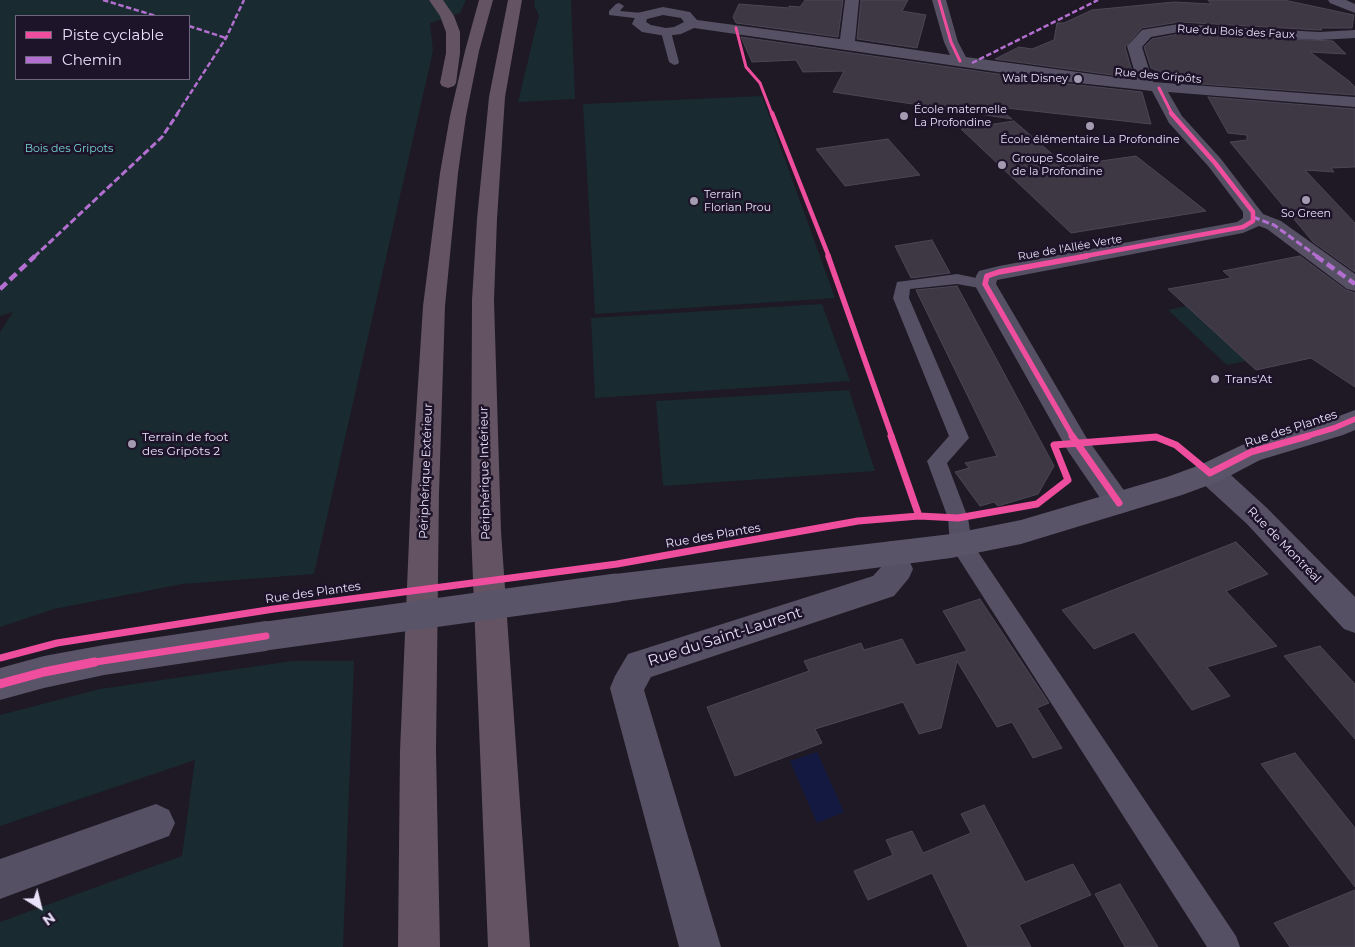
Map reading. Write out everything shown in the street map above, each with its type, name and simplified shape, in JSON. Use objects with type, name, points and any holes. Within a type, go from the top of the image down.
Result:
[{"type":"highway","points":[[436,0],[447,16],[453,32],[450,105]]},
{"type":"highway","name":"Périphérique Extérieur","points":[[419,947],[418,751],[430,382],[450,105],[472,51],[486,0]]},
{"type":"highway","name":"Périphérique Intérieur","points":[[509,947],[496,753],[487,540],[483,300],[496,106],[505,47],[515,0]]},
{"type":"street","points":[[847,44],[849,40],[852,0]]},
{"type":"street","points":[[939,0],[951,42],[960,61]]},
{"type":"street","points":[[1335,0],[1355,9]]},
{"type":"street","points":[[678,6],[690,19],[690,23],[686,27],[666,32],[647,29],[639,24],[642,16],[678,6]]},
{"type":"street","name":"Rue des Gripôts","points":[[690,23],[1153,87],[1355,102]]},
{"type":"street","name":"Rue du Bois des Faux","points":[[1153,87],[1134,46],[1147,33],[1179,28],[1320,36],[1355,34]]},
{"type":"street","points":[[1153,87],[1162,96],[1175,119],[1220,170],[1253,212],[1253,217],[1274,225],[1355,284]]},
{"type":"street","name":"Rue de l'Allée Verte","points":[[986,284],[987,276],[999,272],[1244,227],[1253,220],[1253,217]]},
{"type":"street","points":[[986,284],[1077,444],[1119,503]]},
{"type":"street","name":"Rue des Plantes","points":[[0,684],[104,660],[266,636],[615,588],[961,545],[1021,532],[1172,487],[1210,473],[1251,452],[1334,428],[1355,419]]},
{"type":"street","name":"Rue de Montréal","points":[[1210,473],[1257,516],[1355,619]]},
{"type":"street","name":"Rue du Saint-Laurent","points":[[700,947],[627,688],[640,664],[883,586],[898,569],[891,554]]},
{"type":"street","points":[[0,879],[156,823]]},
{"type":"lane","points":[[619,6],[613,13],[642,16]]},
{"type":"lane","points":[[666,32],[674,62]]},
{"type":"lane","points":[[986,284],[957,279],[903,285],[901,298],[959,438],[937,461],[958,518],[961,545],[1225,947]]},
{"type":"green space","name":"Bois des Gripots","points":[[0,0],[466,0],[460,13],[430,23],[433,51],[314,574],[182,584],[54,609],[0,627],[0,332],[13,312],[0,316]]},
{"type":"green space","points":[[535,0],[571,0],[575,99],[518,102],[539,15],[534,6]]},
{"type":"green space","name":"Terrain Florian Prou","points":[[762,96],[835,298],[595,314],[583,104]]},
{"type":"green space","points":[[822,304],[850,381],[595,398],[591,318]]},
{"type":"green space","points":[[1186,306],[1246,361],[1227,365],[1168,310]]},
{"type":"green space","points":[[849,390],[875,471],[663,486],[656,401]]},
{"type":"green space","points":[[292,661],[354,661],[343,947],[0,947],[0,922],[182,856],[195,760],[0,826],[0,715],[100,689]]},
{"type":"shaded area","points":[[817,752],[844,812],[817,823],[790,761]]},
{"type":"building","points":[[805,0],[843,0],[838,37],[736,23],[733,17],[739,4],[789,8],[789,6],[800,7]]},
{"type":"building","points":[[861,0],[908,0],[902,11],[926,15],[917,48],[857,39]]},
{"type":"building","points":[[1208,0],[1284,0],[1354,15],[1352,28],[1320,28],[1322,30],[1179,22],[1142,28],[1125,47],[1134,78],[995,59],[1019,47],[1032,49],[1054,40],[1057,23],[1064,23],[1092,10],[1174,2],[1211,4]]},
{"type":"building","points":[[1179,34],[1333,41],[1346,54],[1310,52],[1349,81],[1355,87],[1355,95],[1201,84],[1200,82],[1178,80],[1151,68],[1144,47],[1152,39]]},
{"type":"building","points":[[741,37],[1060,83],[1142,92],[1151,124],[997,107],[1012,119],[833,92],[844,71],[803,72],[796,60],[752,62]]},
{"type":"building","points":[[1208,97],[1355,109],[1355,167],[1331,168],[1334,172],[1305,170],[1355,223],[1355,272],[1313,242],[1230,142],[1247,140],[1247,135],[1228,133]]},
{"type":"building","points":[[1014,121],[1066,166],[1136,156],[1206,211],[1071,233],[961,129]]},
{"type":"building","points":[[888,139],[920,175],[845,186],[816,149]]},
{"type":"building","points":[[932,240],[950,273],[911,278],[895,246]]},
{"type":"building","points":[[1300,256],[1346,290],[1355,293],[1355,387],[1311,358],[1256,370],[1168,289],[1231,278],[1223,271]]},
{"type":"building","points":[[957,286],[1054,466],[1038,494],[998,506],[994,502],[980,506],[955,472],[969,468],[965,463],[997,456],[916,290]]},
{"type":"building","points":[[1236,542],[1268,574],[1226,591],[1277,646],[1207,667],[1230,696],[1192,710],[1134,632],[1094,649],[1062,610]]},
{"type":"building","points":[[980,599],[1049,703],[1037,708],[1062,748],[1033,758],[1012,722],[997,727],[957,661],[941,728],[919,734],[903,702],[815,729],[822,743],[735,776],[707,707],[809,671],[804,661],[861,643],[864,650],[902,639],[916,665],[967,651],[943,611]]},
{"type":"building","points":[[1320,646],[1355,684],[1355,739],[1284,656]]},
{"type":"building","points":[[1295,753],[1355,828],[1355,887],[1261,764]]},
{"type":"building","points":[[984,805],[1025,882],[1073,864],[1091,895],[1019,925],[1031,947],[968,947],[932,873],[868,900],[854,871],[893,855],[886,840],[912,831],[923,853],[971,833],[961,814]]},
{"type":"building","points":[[1120,884],[1158,947],[1125,947],[1095,894]]},
{"type":"building","points":[[1355,890],[1355,947],[1290,947],[1274,923]]},
{"type":"marked path","points":[[103,0],[153,15]]},
{"type":"marked path","points":[[0,289],[162,137],[226,38],[244,0]]},
{"type":"marked path","points":[[972,63],[1098,0]]},
{"type":"marked path","points":[[190,26],[226,38]]},
{"type":"marked path","points":[[1253,217],[1274,225],[1355,284]]},
{"type":"cycle path","points":[[939,0],[951,42],[960,61]]},
{"type":"cycle path","points":[[736,28],[746,67],[760,83],[833,268],[919,516]]},
{"type":"cycle path","points":[[1119,503],[1077,444],[985,284],[987,276],[999,272],[1243,227],[1253,221],[1253,212],[1215,163],[1175,119],[1159,88]]},
{"type":"cycle path","points":[[0,658],[57,643],[274,609],[617,564],[858,521],[919,516],[958,518],[1037,504],[1053,492],[1068,480],[1054,445],[1156,437],[1176,445],[1210,473],[1251,452],[1334,428],[1355,419]]},
{"type":"cycle path","points":[[0,684],[44,672],[104,660],[266,636]]},
{"type":"place","name":"Walt Disney","points":[[1078,79]]},
{"type":"place","name":"École maternelle La Profondine","points":[[904,116]]},
{"type":"place","name":"École élémentaire La Profondine","points":[[1090,126]]},
{"type":"place","name":"Groupe Scolaire de la Profondine","points":[[1002,165]]},
{"type":"place","name":"So Green","points":[[1306,200]]},
{"type":"place","name":"Terrain Florian Prou","points":[[694,201]]},
{"type":"place","name":"Trans'At","points":[[1215,379]]},
{"type":"place","name":"Terrain de foot des Gripôts 2","points":[[132,444]]}]
